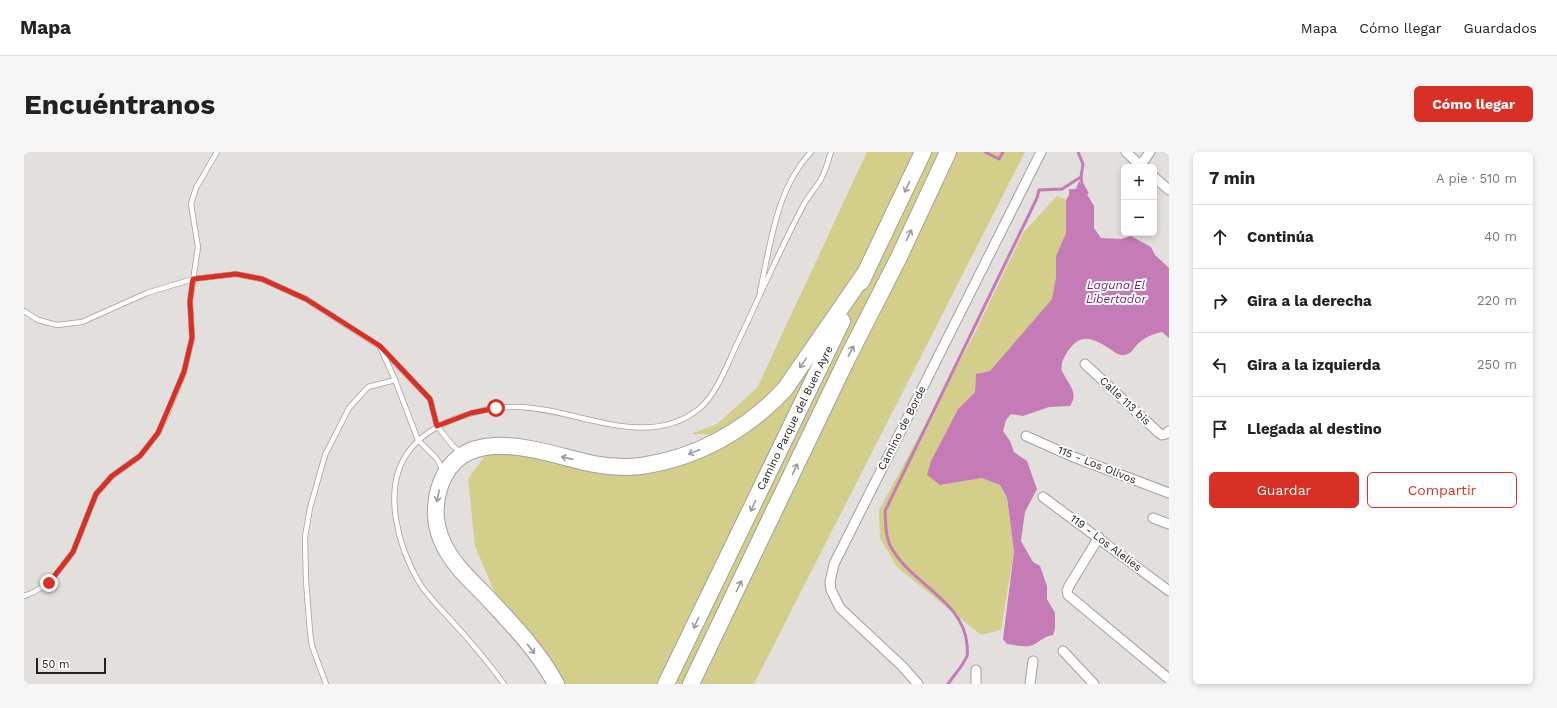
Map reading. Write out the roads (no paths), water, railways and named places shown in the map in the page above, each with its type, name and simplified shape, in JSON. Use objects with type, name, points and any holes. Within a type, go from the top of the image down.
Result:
[{"type":"highway","name":"Camino Parque del Buen Ayre","points":[[666,684],[923,152]]},
{"type":"highway","name":"Camino Parque del Buen Ayre","points":[[691,684],[846,361],[900,255],[948,152]]},
{"type":"highway","points":[[556,684],[545,666],[524,639],[469,579],[446,549],[439,534],[436,514],[438,494],[443,478],[451,465],[470,452],[486,446],[510,445],[594,464],[628,468],[666,461],[704,448],[744,425],[770,405],[785,389],[865,273]]},
{"type":"street","name":"Camino de Borde","points":[[918,684],[902,666],[840,608],[831,590],[831,574],[837,557],[1041,152]]},
{"type":"street","points":[[1126,152],[1139,164]]},
{"type":"street","points":[[1142,164],[1150,152]]},
{"type":"street","points":[[1157,179],[1169,190]]},
{"type":"street","name":"Calle 113 bis","points":[[1085,364],[1158,432],[1168,433]]},
{"type":"street","name":"115 - Los Olivos","points":[[1026,436],[1071,456],[1169,493]]},
{"type":"street","name":"119 - Los Alelíes","points":[[1043,497],[1099,537],[1169,591]]},
{"type":"street","points":[[1153,518],[1169,524]]},
{"type":"street","points":[[1099,537],[1069,586],[1067,591],[1068,595],[1169,679]]},
{"type":"street","points":[[1063,651],[1094,684]]},
{"type":"street","points":[[1030,684],[1033,661]]},
{"type":"street","points":[[976,670],[976,684]]},
{"type":"lane","points":[[24,596],[49,583],[73,552],[96,494],[112,476],[140,456],[158,433],[184,372],[192,338],[190,301],[198,247],[192,204],[196,188],[217,152]]},
{"type":"lane","points":[[759,299],[774,227],[785,189],[811,152]]},
{"type":"lane","points":[[504,684],[480,651],[429,596],[420,583],[402,541],[394,508],[394,489],[402,462],[418,440],[437,426],[471,413],[496,408],[518,406],[538,408],[596,423],[618,426],[646,427],[663,426],[682,419],[701,408],[711,395],[724,372],[804,204],[823,175],[831,152]]},
{"type":"lane","points":[[24,311],[38,320],[57,325],[82,322],[147,293],[193,279],[236,274],[262,279],[306,299],[380,346],[430,399],[437,426],[453,446],[458,450],[470,452]]},
{"type":"lane","points":[[380,346],[418,440],[443,468],[443,478]]},
{"type":"lane","points":[[326,684],[312,646],[310,632],[306,581],[305,537],[310,508],[325,455],[349,408],[368,387],[394,380]]},
{"type":"water","name":"Laguna El Libertador","points":[[1079,181],[1094,206],[1094,228],[1101,238],[1121,239],[1131,236],[1151,247],[1155,255],[1169,268],[1169,338],[1162,332],[1153,334],[1138,344],[1131,352],[1123,355],[1118,354],[1099,342],[1092,340],[1086,339],[1075,343],[1070,348],[1062,364],[1062,371],[1072,389],[1074,397],[1070,406],[1049,407],[1023,416],[1011,414],[1006,420],[1003,431],[1010,441],[1014,452],[1027,461],[1037,489],[1025,512],[1021,541],[1033,562],[1040,566],[1047,586],[1047,599],[1055,613],[1055,629],[1053,635],[1044,638],[1033,645],[1020,646],[1007,644],[1003,639],[1014,551],[1007,497],[1000,485],[982,478],[940,485],[927,475],[931,461],[958,409],[975,392],[976,374],[990,371],[1052,299],[1056,277],[1056,256],[1066,233],[1066,200],[1069,195],[1069,189],[1076,189]]},
{"type":"waterway","points":[[985,152],[999,159],[1003,152]]},
{"type":"waterway","points":[[948,684],[961,667],[967,656],[967,644],[964,629],[948,605],[903,564],[894,552],[887,538],[885,511],[1037,198],[1039,190],[1062,189],[1081,177],[1083,164],[1078,152]]},
{"type":"waterway","points":[[1081,177],[1082,184],[1087,193]]}]
